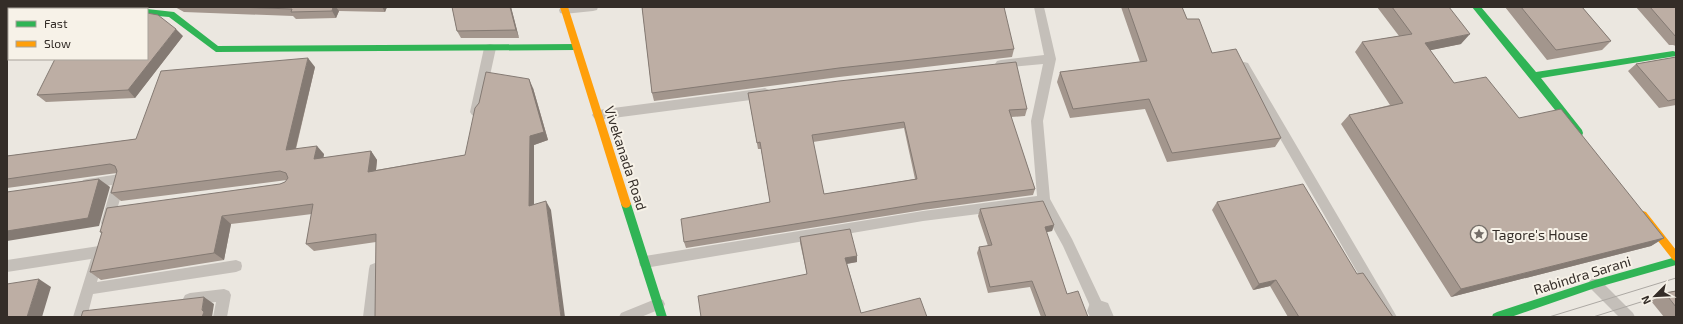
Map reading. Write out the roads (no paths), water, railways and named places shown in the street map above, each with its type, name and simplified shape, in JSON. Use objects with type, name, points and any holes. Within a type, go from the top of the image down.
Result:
[{"type":"street","points":[[76,7],[90,8]]},
{"type":"street","points":[[1476,7],[1534,76],[1583,139]]},
{"type":"street","name":"Vivekanada Road","points":[[564,8],[662,317]]},
{"type":"street","points":[[148,12],[173,10],[216,50],[576,47]]},
{"type":"street","points":[[1534,76],[1673,54]]},
{"type":"street","points":[[1637,207],[1676,257]]},
{"type":"street","name":"Rabindra Sarani","points":[[1497,317],[1595,284],[1676,261]]},
{"type":"lane","points":[[564,8],[593,7]]},
{"type":"lane","points":[[1039,7],[1050,59],[1037,121],[1044,200],[1068,244],[1101,314]]},
{"type":"lane","points":[[476,112],[490,48]]},
{"type":"lane","points":[[1237,54],[1390,317]]},
{"type":"lane","points":[[987,66],[1050,59]]},
{"type":"lane","points":[[598,115],[778,91]]},
{"type":"lane","points":[[74,185],[120,179],[81,315]]},
{"type":"lane","points":[[645,262],[923,216],[1044,200]]},
{"type":"lane","points":[[110,210],[126,208]]},
{"type":"lane","points":[[7,266],[99,252]]},
{"type":"lane","points":[[88,289],[236,266]]},
{"type":"lane","points":[[370,317],[375,269]]},
{"type":"lane","points":[[1595,284],[1628,317]]},
{"type":"lane","points":[[176,301],[224,295],[220,317]]},
{"type":"lane","points":[[626,317],[658,304]]},
{"type":"lane","points":[[81,315],[97,310]]},
{"type":"tram line","points":[[1549,317],[1676,278]]},
{"type":"tram line","points":[[1593,317],[1676,291]]},
{"type":"place","name":"Tagore's House","points":[[1479,234]]}]
